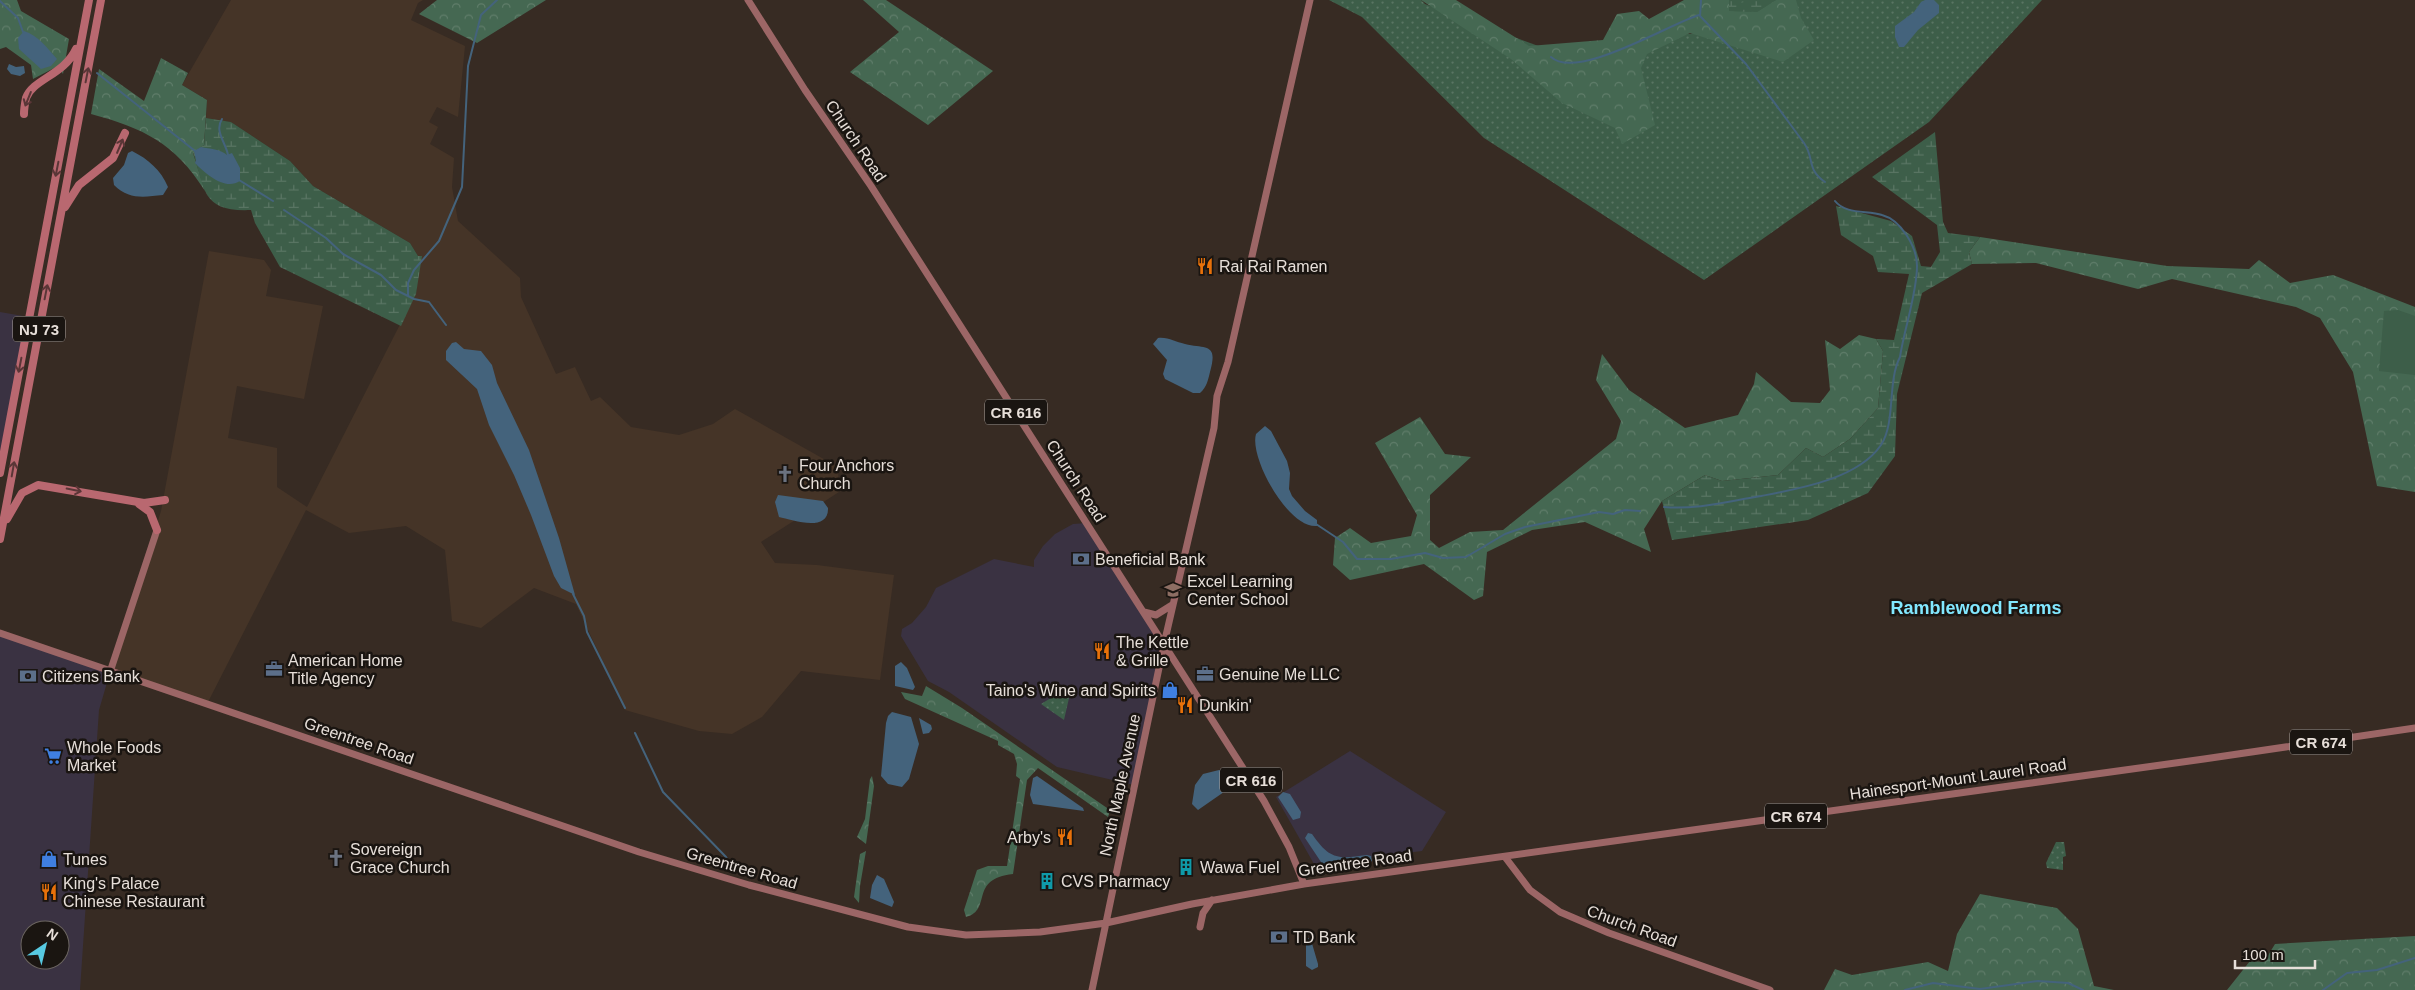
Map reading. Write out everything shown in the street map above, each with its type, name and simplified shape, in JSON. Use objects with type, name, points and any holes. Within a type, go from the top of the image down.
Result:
[{"type":"highway","name":"NJ 73","points":[[0,474],[89,0]]},
{"type":"highway","name":"NJ 73","points":[[0,537],[101,0]]},
{"type":"highway","points":[[24,114],[28,94],[37,84],[68,64],[82,38]]},
{"type":"highway","points":[[59,223],[72,193],[86,177],[113,158],[125,133]]},
{"type":"highway","points":[[0,537],[16,501],[29,488],[38,485],[150,504],[165,500]]},
{"type":"highway","points":[[136,502],[150,512],[156,530]]},
{"type":"main road","name":"Church Road","points":[[748,0],[805,90],[876,193],[1264,801],[1289,847],[1304,884]]},
{"type":"main road","name":"North Maple Avenue","points":[[1092,990],[1172,605],[1214,428],[1217,396],[1228,362],[1310,0]]},
{"type":"main road","points":[[111,669],[156,530]]},
{"type":"main road","points":[[1144,612],[1156,615],[1172,605]]},
{"type":"main road","name":"Greentree Road","points":[[0,633],[111,669],[639,852],[864,917],[923,930],[966,935],[1013,934],[1106,923],[1212,900],[1304,884],[1505,857]]},
{"type":"main road","name":"Hainesport-Mount Laurel Road","points":[[1505,857],[2415,728]]},
{"type":"main road","name":"Church Road","points":[[1505,857],[1530,890],[1560,912],[1609,933],[1770,990]]},
{"type":"main road","points":[[1200,927],[1201,918],[1212,900]]},
{"type":"shaded area","points":[[231,0],[423,0],[418,3],[411,20],[465,46],[458,117],[437,107],[429,122],[438,127],[430,144],[454,158],[452,187],[458,221],[520,278],[521,297],[556,374],[575,367],[591,401],[600,397],[631,427],[679,435],[713,424],[735,409],[838,467],[839,492],[761,542],[775,563],[817,565],[894,575],[880,680],[801,671],[762,717],[732,734],[699,731],[625,710],[576,604],[534,588],[481,628],[452,621],[445,550],[406,526],[349,533],[306,510],[208,702],[111,669],[161,511],[209,251],[264,260],[271,270],[266,296],[323,306],[304,399],[237,386],[228,438],[277,448],[277,487],[307,507],[416,293],[421,256],[418,256],[410,243],[313,186],[290,161],[231,122],[206,118],[207,100],[182,85]]},
{"type":"shaded area","points":[[0,312],[29,317],[0,473]]},
{"type":"shaded area","points":[[1087,523],[1164,644],[1134,785],[1057,767],[949,692],[928,681],[901,636],[902,629],[912,623],[926,607],[936,588],[994,559],[1034,567],[1034,560],[1043,546],[1055,534],[1073,524]]},
{"type":"shaded area","points":[[0,633],[111,669],[99,710],[80,990],[0,990]]},
{"type":"shaded area","points":[[1350,751],[1446,812],[1422,851],[1314,864],[1276,797]]},
{"type":"green space","points":[[0,0],[17,0],[21,11],[69,39],[63,74],[58,66],[33,79],[31,65],[6,47],[0,49]]},
{"type":"green space","points":[[437,0],[546,0],[477,43],[419,14]]},
{"type":"green space","points":[[863,0],[886,0],[993,71],[928,125],[850,72],[899,32]]},
{"type":"green space","points":[[1329,0],[1421,0],[1425,4],[1552,51],[1728,29],[1720,0],[2042,0],[1929,122],[1704,280],[1484,138],[1362,17]]},
{"type":"green space","points":[[1421,0],[1456,0],[1529,46],[1603,40],[1617,14],[1639,11],[1649,19],[1684,0],[1729,0],[1730,11],[1757,12],[1776,0],[1796,0],[1801,18],[1814,40],[1783,62],[1690,33],[1647,54],[1641,68],[1655,125],[1622,144],[1615,128],[1562,103],[1511,59]]},
{"type":"green space","points":[[1729,0],[1740,0],[1740,3],[1752,0],[1776,0],[1757,12],[1729,11]]},
{"type":"green space","points":[[161,58],[188,73],[182,85],[207,100],[204,145],[193,153],[205,191],[194,174],[182,161],[156,140],[127,125],[91,114],[99,69],[144,101]]},
{"type":"green space","points":[[206,118],[231,122],[290,161],[313,186],[410,243],[418,256],[422,256],[416,294],[401,326],[280,267],[255,223],[251,210],[235,210],[223,207],[208,197],[200,178],[193,152],[204,145]]},
{"type":"green space","points":[[1935,132],[1943,222],[1948,233],[1980,237],[1969,252],[1972,264],[1922,293],[1897,394],[1895,456],[1868,493],[1808,520],[1672,540],[1662,501],[1705,475],[1722,481],[1778,475],[1806,448],[1823,457],[1850,439],[1878,408],[1883,351],[1876,339],[1894,340],[1909,274],[1878,272],[1873,256],[1841,235],[1836,206],[1891,221],[1912,236],[1921,266],[1931,267],[1940,252],[1937,225],[1872,177]]},
{"type":"green space","points":[[1980,237],[2167,266],[2249,269],[2259,260],[2290,283],[2333,275],[2415,307],[2415,492],[2377,486],[2353,372],[2320,318],[2296,307],[2172,279],[2138,289],[2036,263],[1972,264],[1969,252]]},
{"type":"green space","points":[[2398,310],[2415,316],[2415,375],[2379,371],[2384,311]]},
{"type":"green space","points":[[1859,335],[1876,339],[1883,351],[1878,408],[1850,439],[1823,457],[1806,448],[1778,475],[1722,481],[1705,475],[1662,501],[1644,529],[1651,552],[1585,522],[1532,530],[1487,552],[1483,596],[1474,600],[1424,564],[1350,580],[1333,565],[1335,538],[1350,528],[1371,543],[1411,536],[1417,515],[1375,443],[1420,417],[1445,454],[1471,457],[1430,495],[1430,540],[1439,548],[1470,532],[1503,530],[1616,439],[1621,421],[1596,380],[1602,354],[1629,390],[1685,428],[1738,415],[1754,384],[1756,372],[1791,402],[1820,403],[1830,390],[1825,340],[1840,349]]},
{"type":"green space","points":[[1072,685],[1064,720],[1041,704]]},
{"type":"green space","points":[[926,686],[962,708],[1110,810],[1108,817],[1038,768],[1027,780],[1013,874],[999,877],[990,882],[985,888],[978,908],[974,913],[966,917],[964,910],[977,870],[988,866],[1007,866],[1020,779],[1016,776],[1017,764],[1014,754],[998,745],[998,741],[905,699],[901,692],[922,696]]},
{"type":"green space","points":[[872,776],[874,786],[866,844],[857,837],[865,819]]},
{"type":"green space","points":[[2056,842],[2064,842],[2066,856],[2063,857],[2063,870],[2047,868],[2046,863]]},
{"type":"green space","points":[[866,851],[859,903],[854,897],[860,854]]},
{"type":"green space","points":[[1980,894],[2057,908],[2078,929],[2094,986],[2114,990],[1824,990],[1835,969],[1852,975],[1928,962],[1948,971],[1957,934]]},
{"type":"green space","points":[[2415,936],[2415,990],[2227,990],[2250,961],[2264,962],[2275,944]]},
{"type":"water","points":[[1934,0],[1939,5],[1939,13],[1918,30],[1904,47],[1899,47],[1895,37],[1895,26],[1914,12],[1921,2]]},
{"type":"water","points":[[24,31],[38,39],[57,59],[51,66],[41,69],[19,49],[18,38]]},
{"type":"water","points":[[9,64],[16,67],[24,66],[25,73],[20,76],[11,74],[7,69]]},
{"type":"water","points":[[201,147],[218,150],[227,155],[232,153],[240,168],[240,181],[234,184],[222,183],[205,172],[195,163],[194,151]]},
{"type":"water","points":[[132,151],[149,161],[162,175],[168,187],[163,195],[143,197],[131,195],[114,185],[113,178],[124,165],[128,153]]},
{"type":"water","points":[[1158,338],[1209,349],[1213,356],[1209,378],[1206,386],[1200,393],[1193,393],[1165,379],[1163,374],[1167,360],[1153,344]]},
{"type":"water","points":[[456,342],[464,349],[481,351],[492,365],[497,383],[529,450],[559,538],[575,595],[561,588],[554,576],[514,475],[489,425],[477,389],[446,360],[446,351],[452,343]]},
{"type":"water","points":[[1265,426],[1271,431],[1287,461],[1290,473],[1289,489],[1292,496],[1305,511],[1317,520],[1317,526],[1306,524],[1294,516],[1273,490],[1258,458],[1255,445],[1256,434]]},
{"type":"water","points":[[778,495],[823,501],[828,508],[827,516],[816,523],[800,522],[779,517],[775,502]]},
{"type":"water","points":[[901,662],[907,668],[915,687],[913,690],[895,686],[895,666]]},
{"type":"water","points":[[892,712],[911,717],[919,744],[909,779],[902,787],[888,784],[881,776],[886,723],[888,716]]},
{"type":"water","points":[[919,718],[931,725],[932,729],[929,733],[923,734]]},
{"type":"water","points":[[1219,770],[1224,771],[1234,785],[1198,810],[1192,804],[1195,785],[1203,774]]},
{"type":"water","points":[[1037,776],[1083,808],[1084,811],[1033,804],[1030,795],[1033,778]]},
{"type":"water","points":[[1283,792],[1290,794],[1301,812],[1300,818],[1293,820],[1278,797]]},
{"type":"water","points":[[1308,833],[1312,834],[1324,849],[1335,856],[1367,855],[1371,856],[1372,861],[1369,863],[1331,867],[1323,865],[1305,838]]},
{"type":"water","points":[[877,875],[884,879],[894,902],[892,907],[870,898],[872,885]]},
{"type":"water","points":[[1308,938],[1311,940],[1318,964],[1318,967],[1312,970],[1306,966],[1306,941]]},
{"type":"waterway","points":[[408,295],[408,283],[414,270],[439,241],[462,187],[468,66],[481,15],[497,0]]},
{"type":"waterway","points":[[1701,0],[1700,16],[1746,64],[1804,143],[1815,173],[1825,182]]},
{"type":"waterway","points":[[0,1],[18,18],[23,32]]},
{"type":"waterway","points":[[1551,57],[1564,62],[1581,62],[1601,57],[1699,15]]},
{"type":"waterway","points":[[97,73],[195,151]]},
{"type":"waterway","points":[[222,119],[219,128],[228,155]]},
{"type":"waterway","points":[[239,180],[273,201]]},
{"type":"waterway","points":[[1664,507],[1676,508],[1713,504],[1809,486],[1826,481],[1858,466],[1871,457],[1881,445],[1886,436],[1896,367],[1900,357],[1915,288],[1916,259],[1907,235],[1895,222],[1882,215],[1845,208],[1835,201]]},
{"type":"waterway","points":[[284,210],[326,238],[343,254],[381,275],[396,290],[414,299],[429,302],[446,325]]},
{"type":"waterway","points":[[1316,524],[1343,542],[1357,559],[1391,559],[1425,553],[1443,558],[1466,557],[1505,534],[1525,527],[1599,512],[1613,514],[1625,510],[1640,511]]},
{"type":"waterway","points":[[573,594],[584,616],[587,632],[625,708]]},
{"type":"waterway","points":[[635,733],[663,792],[726,857],[731,866]]},
{"type":"waterway","points":[[2323,990],[2347,973],[2377,970],[2415,958]]},
{"type":"waterway","points":[[1905,990],[1933,983],[1980,989],[2038,981],[2068,983],[2083,990]]},
{"type":"place","name":"Rai Rai Ramen","points":[[1205,266]]},
{"type":"place","name":"Four Anchors Church","points":[[785,474]]},
{"type":"place","name":"Beneficial Bank","points":[[1081,559]]},
{"type":"place","name":"Excel Learning Center School","points":[[1173,590]]},
{"type":"place","name":"The Kettle & Grille","points":[[1102,651]]},
{"type":"place","name":"American Home Title Agency","points":[[274,669]]},
{"type":"place","name":"Genuine Me LLC","points":[[1205,674]]},
{"type":"place","name":"Citizens Bank","points":[[28,676]]},
{"type":"place","name":"Taino's Wine and Spirits","points":[[1170,690]]},
{"type":"place","name":"Dunkin'","points":[[1185,705]]},
{"type":"place","name":"Whole Foods Market","points":[[53,756]]},
{"type":"place","name":"Arby's","points":[[1065,837]]},
{"type":"place","name":"Sovereign Grace Church","points":[[336,858]]},
{"type":"place","name":"Tunes","points":[[49,859]]},
{"type":"place","name":"Wawa Fuel","points":[[1186,867]]},
{"type":"place","name":"CVS Pharmacy","points":[[1047,881]]},
{"type":"place","name":"King's Palace Chinese Restaurant","points":[[49,892]]},
{"type":"place","name":"TD Bank","points":[[1279,937]]},
{"type":"district","name":"Ramblewood Farms","points":[[1976,608]]}]
